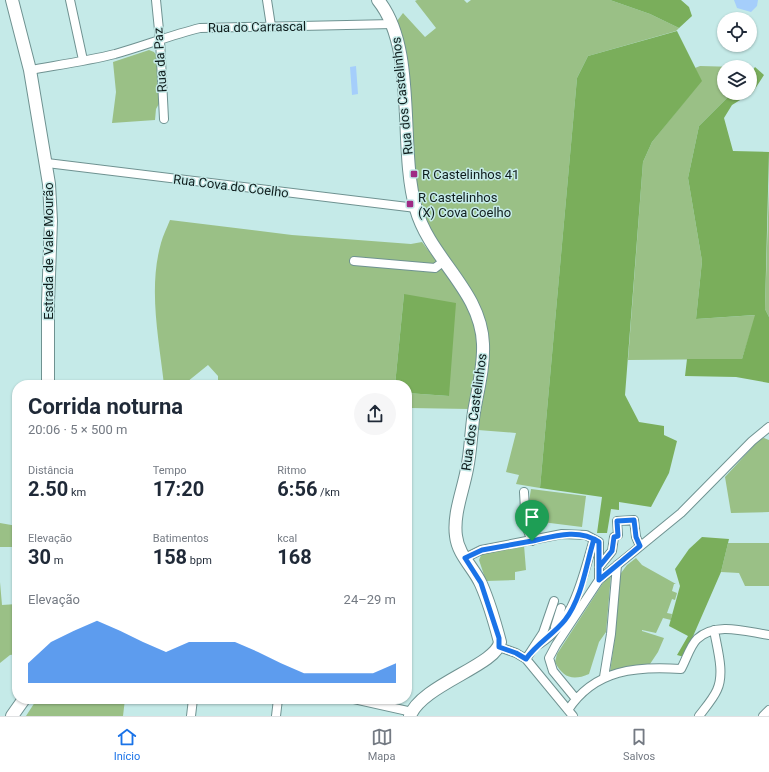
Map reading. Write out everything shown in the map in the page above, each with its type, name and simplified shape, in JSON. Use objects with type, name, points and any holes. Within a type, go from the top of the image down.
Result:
[{"type":"street","name":"Estrada de Vale Mourão","points":[[12,0],[30,70],[47,163],[51,221],[48,303],[48,380]]},
{"type":"street","points":[[70,0],[83,60]]},
{"type":"street","name":"Rua da Paz","points":[[156,0],[160,40],[164,119]]},
{"type":"street","points":[[267,0],[271,26]]},
{"type":"street","name":"Rua dos Castelinhos","points":[[378,0],[386,10],[392,24],[401,61],[409,169],[416,208],[424,230],[475,306],[482,329],[484,356],[469,457],[456,525],[458,548],[481,583],[499,638],[499,647]]},
{"type":"street","name":"Rua do Carrascal","points":[[30,70],[113,54],[200,28],[392,24]]},
{"type":"street","name":"Rua Cova do Coelho","points":[[47,163],[416,208]]},
{"type":"street","points":[[354,260],[435,268],[444,261]]},
{"type":"street","points":[[576,699],[553,671],[549,658],[599,580],[681,513],[752,441],[768,428]]},
{"type":"street","points":[[524,492],[526,526],[532,541]]},
{"type":"street","points":[[599,567],[612,551],[614,537],[618,536],[617,521],[634,520],[636,537],[640,546]]},
{"type":"street","points":[[465,558],[482,550],[562,534],[586,535],[599,542],[599,580]]},
{"type":"street","points":[[534,647],[541,643],[565,620],[573,607],[594,539]]},
{"type":"street","points":[[604,677],[611,634],[616,565]]},
{"type":"street","points":[[526,659],[543,633],[554,601]]},
{"type":"street","points":[[554,631],[561,608]]},
{"type":"street","points":[[571,713],[576,699],[594,683],[604,677],[652,667],[681,669],[697,639],[714,630],[728,629],[769,635]]},
{"type":"street","points":[[699,716],[717,690],[720,682],[714,630]]},
{"type":"street","points":[[373,704],[411,714],[425,698],[458,675],[487,658],[499,647],[516,653],[526,659],[571,713]]},
{"type":"street","points":[[12,716],[20,704]]},
{"type":"street","points":[[191,716],[192,704]]},
{"type":"street","points":[[276,716],[277,704]]},
{"type":"street","points":[[763,716],[769,710]]},
{"type":"green space","points":[[464,0],[467,3],[471,0],[610,0],[650,14],[679,28],[676,31],[588,56],[577,78],[540,488],[516,484],[519,475],[506,472],[516,433],[478,430],[487,367],[488,349],[486,332],[481,314],[473,295],[460,274],[434,239],[423,216],[413,168],[397,21],[403,13],[425,37],[436,28],[415,1]]},
{"type":"green space","points":[[610,0],[681,0],[689,7],[692,16],[679,28],[650,14]]},
{"type":"green space","points":[[677,31],[702,81],[652,142],[643,162],[625,395],[639,422],[664,426],[664,435],[677,441],[669,473],[651,507],[619,502],[619,510],[611,509],[607,533],[597,533],[602,497],[540,488],[577,78],[588,56]]},
{"type":"green space","points":[[149,50],[154,52],[156,55],[160,102],[156,109],[155,120],[112,123],[116,92],[113,62]]},
{"type":"green space","points":[[700,66],[717,66],[717,100],[725,100],[699,126],[688,178],[702,261],[696,319],[756,315],[742,359],[628,360],[643,162],[652,142],[701,81],[695,68]]},
{"type":"green space","points":[[757,69],[764,75],[757,86]]},
{"type":"green space","points":[[725,100],[740,100],[732,105],[724,118],[733,151],[769,152],[765,309],[769,317],[769,383],[736,377],[685,376],[687,359],[742,359],[755,315],[696,319],[702,261],[688,178],[699,126]]},
{"type":"green space","points":[[769,186],[769,317],[765,309]]},
{"type":"green space","points":[[170,220],[292,235],[411,244],[422,242],[462,296],[475,326],[478,343],[478,360],[469,409],[412,408],[412,393],[449,396],[404,294],[395,380],[218,380],[218,376],[208,365],[189,380],[163,380],[157,332],[155,278],[157,260],[164,234]]},
{"type":"green space","points":[[404,294],[456,303],[449,396],[412,393],[412,380],[395,380]]},
{"type":"green space","points":[[764,438],[769,440],[769,512],[731,513],[725,477],[760,439]]},
{"type":"green space","points":[[531,489],[586,496],[582,527],[526,520]]},
{"type":"green space","points":[[0,523],[12,525],[12,547],[0,547]]},
{"type":"green space","points":[[702,537],[729,539],[721,572],[684,657],[677,655],[688,636],[669,626],[680,586],[675,569],[689,549]]},
{"type":"green space","points":[[728,543],[769,543],[769,586],[745,586],[739,573],[721,572]]},
{"type":"green space","points":[[524,545],[526,570],[515,572],[515,580],[486,581],[479,560],[482,553]]},
{"type":"green space","points":[[636,558],[642,565],[676,584],[674,584],[672,591],[677,593],[675,600],[672,599],[667,613],[672,614],[671,620],[663,618],[656,633],[642,630],[664,638],[658,652],[650,664],[610,672],[615,637],[618,577],[627,565]]},
{"type":"green space","points":[[611,575],[606,632],[599,642],[589,674],[578,677],[569,677],[561,672],[555,662],[557,654],[603,583]]},
{"type":"green space","points":[[0,582],[2,605],[12,604],[12,655],[0,663]]},
{"type":"green space","points":[[34,704],[124,704],[123,716],[26,716]]},
{"type":"water","points":[[734,0],[758,0],[757,6],[751,12],[737,8]]},
{"type":"water","points":[[356,66],[358,94],[352,95],[350,67]]},
{"type":"place","name":"R Castelinhos 41","points":[[414,174]]},
{"type":"place","name":"R Castelinhos (X) Cova Coelho","points":[[410,204]]},
{"type":"route","points":[[532,541],[482,550],[465,558],[481,583],[495,630],[499,638],[499,647],[516,653],[526,659],[534,647],[541,643],[565,620],[573,607],[594,539],[599,542],[599,567],[599,580],[640,546],[636,537],[634,520],[617,521],[618,536],[614,537],[612,551],[599,567],[599,542],[594,539],[586,535],[562,534],[532,541]]}]
